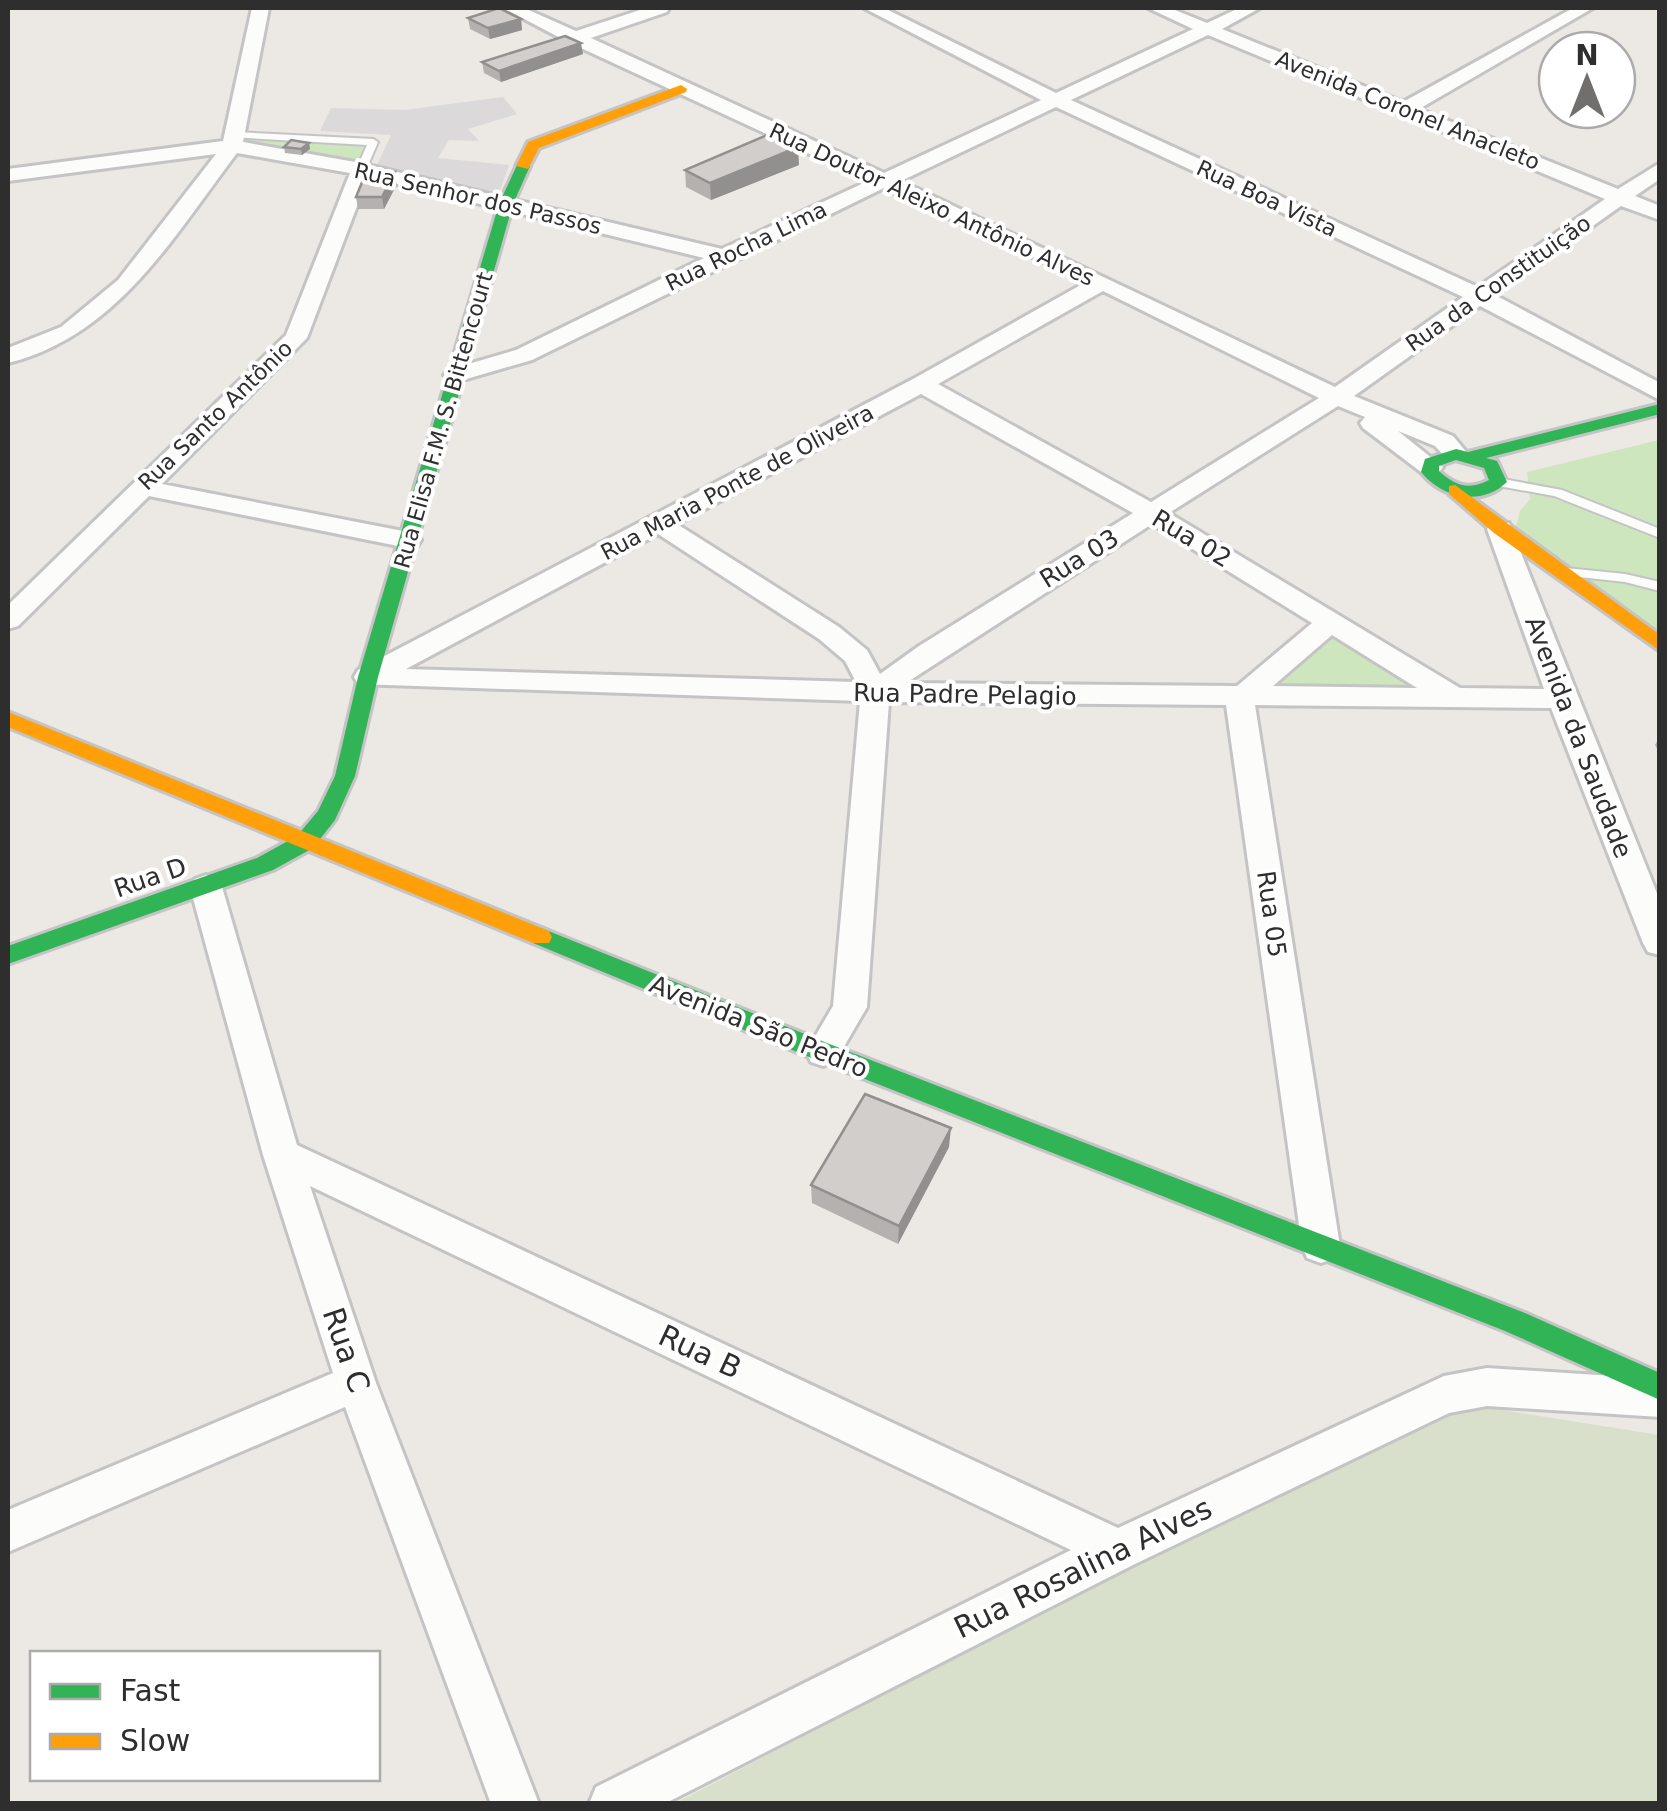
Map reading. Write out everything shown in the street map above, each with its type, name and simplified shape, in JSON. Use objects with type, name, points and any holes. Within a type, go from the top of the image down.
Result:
[{"type":"street","points":[[8,382],[126,285],[233,141],[260,8]]},
{"type":"street","name":"Rua Doutor Aleixo Antônio Alves","points":[[511,8],[681,90],[1103,282],[1344,399],[1444,441],[1465,455]]},
{"type":"street","points":[[574,38],[661,8]]},
{"type":"street","name":"Rua Boa Vista","points":[[872,8],[1056,100],[1481,297],[1660,393]]},
{"type":"street","name":"Avenida Coronel Anacleto","points":[[1156,8],[1660,214]]},
{"type":"street","name":"Rua Rocha Lima","points":[[456,375],[524,355],[724,256],[1252,8]]},
{"type":"street","points":[[1407,108],[1586,8]]},
{"type":"street","name":"Rua Elisa F.M. S. Bittencourt","points":[[305,842],[326,815],[345,776],[368,677],[506,204],[533,145],[681,90]]},
{"type":"street","name":"Rua Senhor dos Passos","points":[[8,175],[233,141],[724,256]]},
{"type":"street","name":"Rua da Constituição","points":[[1344,399],[1660,169]]},
{"type":"street","name":"Rua Santo Antônio","points":[[8,620],[296,338],[361,170]]},
{"type":"street","name":"Rua Maria Ponte de Oliveira","points":[[368,677],[922,384],[1103,282]]},
{"type":"street","points":[[8,356],[69,332]]},
{"type":"street","name":"Rua 02","points":[[922,384],[1150,512],[1458,700]]},
{"type":"street","name":"Rua Doutor Aleixo Antônio Alves","points":[[1344,399],[1430,467]]},
{"type":"street","name":"Rua 03","points":[[875,692],[929,652],[1150,512],[1344,399]]},
{"type":"street","points":[[1660,409],[1436,459],[1430,467],[1433,478],[1455,490],[1500,529],[1660,645]]},
{"type":"street","points":[[1455,490],[1476,493],[1496,481],[1660,430]]},
{"type":"street","points":[[1465,455],[1496,481],[1500,529]]},
{"type":"street","points":[[140,487],[408,540]]},
{"type":"street","points":[[658,523],[830,633],[857,656],[875,692],[850,1007],[824,1052]]},
{"type":"street","name":"Avenida da Saudade","points":[[1500,529],[1562,700],[1660,943]]},
{"type":"street","points":[[1240,699],[1330,622]]},
{"type":"street","name":"Rua Padre Pelagio","points":[[368,677],[875,692],[1562,700]]},
{"type":"street","name":"Rua 05","points":[[1240,699],[1321,1246]]},
{"type":"street","name":"Avenida São Pedro","points":[[8,719],[824,1052],[1515,1322],[1660,1386]]},
{"type":"street","name":"Rua D","points":[[8,955],[206,887],[265,864],[305,842]]},
{"type":"street","name":"Rua C","points":[[206,887],[281,1155],[356,1383],[515,1804]]},
{"type":"street","name":"Rua B","points":[[281,1155],[1118,1550]]},
{"type":"street","name":"Avenida São Pedro","points":[[1515,1322],[1569,1389]]},
{"type":"street","points":[[8,1531],[356,1383]]},
{"type":"street","name":"Rua Rosalina Alves","points":[[613,1804],[1118,1550],[1444,1395],[1487,1387],[1569,1389]]},
{"type":"street","points":[[1569,1389],[1660,1398]]},
{"type":"lane","points":[[233,141],[373,142],[361,170]]},
{"type":"lane","points":[[1496,481],[1557,493],[1660,534]]},
{"type":"lane","points":[[1561,572],[1625,578],[1660,587]]},
{"type":"shaded area","points":[[503,97],[517,114],[468,129],[479,141],[449,140],[438,158],[509,165],[498,196],[377,165],[391,135],[320,131],[331,108],[404,110]]},
{"type":"green space","points":[[236,136],[370,143],[359,168],[234,145]]},
{"type":"green space","points":[[1659,440],[1659,636],[1515,530],[1520,511],[1530,499],[1527,472]]},
{"type":"green space","points":[[1329,634],[1429,694],[1270,690]]},
{"type":"green space","points":[[1446,1401],[1659,1435],[1659,1803],[674,1804]]},
{"type":"building","points":[[499,8],[521,19],[488,28],[468,18]]},
{"type":"building","points":[[565,36],[581,43],[499,71],[482,62]]},
{"type":"building","points":[[772,133],[798,147],[710,183],[685,170]]},
{"type":"building","points":[[291,140],[309,143],[301,149],[284,147]]},
{"type":"building","points":[[395,172],[382,197],[356,197],[365,175]]},
{"type":"building","points":[[865,1094],[951,1128],[899,1226],[811,1185]]},
{"type":"traffic: fast","points":[[8,955],[265,864],[305,842],[327,815],[345,776],[368,677],[506,204],[523,166]]},
{"type":"traffic: fast","points":[[1473,456],[1660,409]]},
{"type":"traffic: fast","points":[[1456,454],[1491,465],[1498,482],[1471,492],[1445,485],[1430,472],[1431,463],[1456,454]]},
{"type":"traffic: fast","points":[[541,937],[823,1052],[1515,1322],[1660,1387]]},
{"type":"traffic: slow","points":[[523,166],[533,145],[681,89]]},
{"type":"traffic: slow","points":[[1455,490],[1500,529],[1660,645]]},
{"type":"traffic: slow","points":[[8,719],[541,937]]}]
